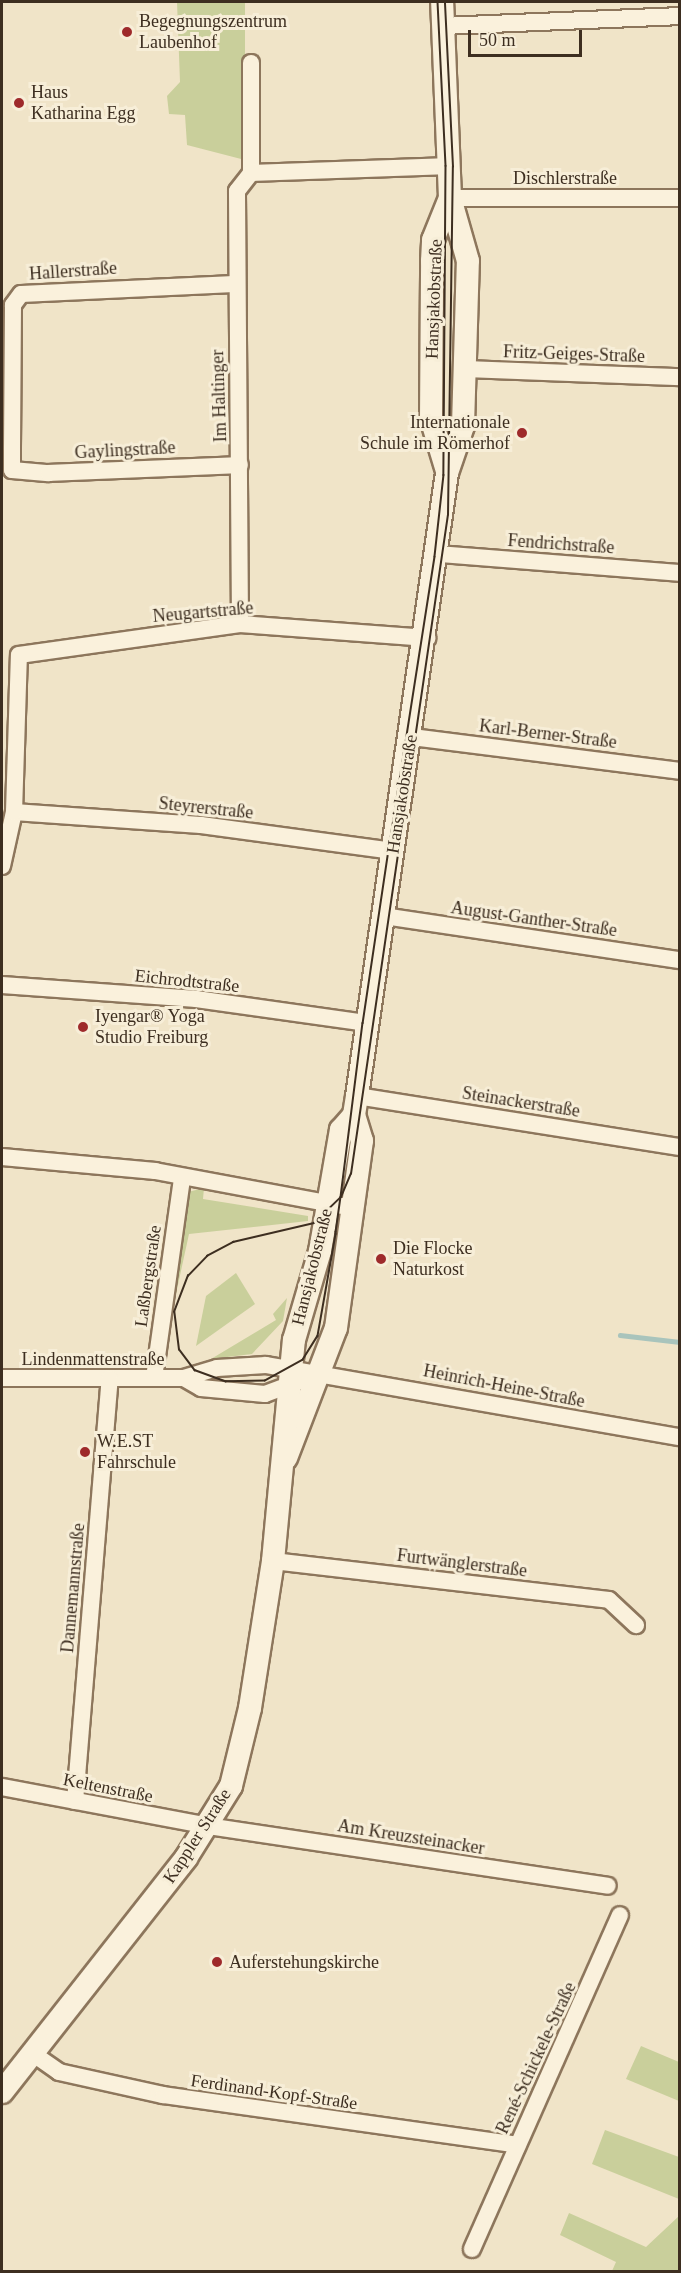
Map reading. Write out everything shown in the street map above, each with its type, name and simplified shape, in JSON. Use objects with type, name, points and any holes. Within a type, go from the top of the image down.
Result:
[{"type":"street","name":"Hansjakobstraße","points":[[321,1373],[336,1328],[353,1208],[362,1141],[355,1106],[427,638],[439,554],[447,472],[463,426],[467,369],[468,261],[450,198],[442,2]]},
{"type":"street","points":[[443,26],[680,16]]},
{"type":"street","name":"Im Haltinger","points":[[240,624],[240,465],[234,284],[234,205],[251,173],[251,63]]},
{"type":"street","points":[[251,173],[450,166]]},
{"type":"street","name":"Hansjakobstraße","points":[[447,472],[431,418],[432,261],[433,240],[450,198]]},
{"type":"street","name":"Dischlerstraße","points":[[450,198],[680,198]]},
{"type":"street","name":"Hallerstraße","points":[[12,470],[13,305],[21,294],[234,284]]},
{"type":"street","name":"Fritz-Geiges-Straße","points":[[467,369],[680,377]]},
{"type":"street","name":"Gaylingstraße","points":[[12,470],[240,465]]},
{"type":"street","name":"Fendrichstraße","points":[[439,554],[680,573]]},
{"type":"street","name":"Neugartstraße","points":[[14,812],[20,655],[240,624],[427,638]]},
{"type":"street","name":"Karl-Berner-Straße","points":[[412,737],[680,771]]},
{"type":"street","points":[[2,866],[14,812]]},
{"type":"street","name":"Steyrerstraße","points":[[14,812],[201,825],[393,850]]},
{"type":"street","name":"August-Ganther-Straße","points":[[384,916],[680,960]]},
{"type":"street","name":"Eichrodtstraße","points":[[2,986],[196,999],[367,1023]]},
{"type":"street","name":"Hansjakobstraße","points":[[289,1378],[329,1203],[341,1130],[355,1106]]},
{"type":"street","name":"Steinackerstraße","points":[[355,1106],[680,1147]]},
{"type":"street","points":[[2,1157],[182,1178],[353,1208]]},
{"type":"street","name":"Laßbergstraße","points":[[154,1378],[182,1178]]},
{"type":"street","name":"Lindenmattenstraße","points":[[2,1378],[184,1378],[217,1368],[289,1378],[321,1373]]},
{"type":"street","name":"Kappler Straße","points":[[286,1458],[321,1373]]},
{"type":"street","name":"Heinrich-Heine-Straße","points":[[321,1373],[680,1437]]},
{"type":"street","name":"Dannemannstraße","points":[[75,1801],[110,1378]]},
{"type":"street","name":"Lindenmattenstraße","points":[[184,1378],[201,1388],[265,1394],[289,1378]]},
{"type":"street","name":"Kappler Straße","points":[[2,2092],[208,1826],[231,1786],[242,1748],[273,1561],[286,1458],[289,1378]]},
{"type":"street","name":"Furtwänglerstraße","points":[[273,1561],[609,1600],[636,1625]]},
{"type":"street","name":"Keltenstraße","points":[[2,1787],[208,1826]]},
{"type":"street","name":"Am Kreuzsteinacker","points":[[208,1826],[608,1886]]},
{"type":"street","name":"René-Schickele-Straße","points":[[472,2249],[620,1915]]},
{"type":"street","name":"Ferdinand-Kopf-Straße","points":[[32,2053],[59,2072],[163,2095],[517,2145]]},
{"type":"green space","points":[[177,2],[245,2],[245,160],[187,145],[185,115],[169,114],[167,96],[180,82]]},
{"type":"green space","points":[[204,1188],[203,1199],[308,1216],[308,1221],[189,1234],[169,1326],[188,1192]]},
{"type":"green space","points":[[236,1273],[255,1304],[196,1346],[206,1296]]},
{"type":"green space","points":[[287,1298],[283,1321],[252,1354],[211,1359],[276,1320],[273,1314]]},
{"type":"green space","points":[[641,2046],[679,2062],[679,2101],[626,2079]]},
{"type":"green space","points":[[605,2130],[679,2157],[679,2199],[592,2164]]},
{"type":"green space","points":[[569,2213],[646,2247],[679,2216],[679,2271],[612,2271],[616,2262],[560,2235]]},
{"type":"waterway","points":[[620,1335],[680,1342]]},
{"type":"tram line","points":[[438,2],[446,166],[444,475],[435,557],[363,1023],[341,1197],[336,1234],[318,1336],[303,1360],[265,1381],[226,1382],[195,1371],[179,1350],[174,1312],[188,1276],[207,1256],[233,1242],[314,1223],[341,1197],[351,1174],[448,515],[453,167],[445,2]]},
{"type":"place","name":"Begegnungszentrum Laubenhof","points":[[127,32]]},
{"type":"place","name":"Haus Katharina Egg","points":[[19,103]]},
{"type":"place","name":"Internationale Schule im Römerhof","points":[[522,433]]},
{"type":"place","name":"Iyengar® Yoga Studio Freiburg","points":[[83,1027]]},
{"type":"place","name":"Die Flocke Naturkost","points":[[381,1259]]},
{"type":"place","name":"W.E.ST Fahrschule","points":[[85,1452]]},
{"type":"place","name":"Auferstehungskirche","points":[[217,1962]]}]
